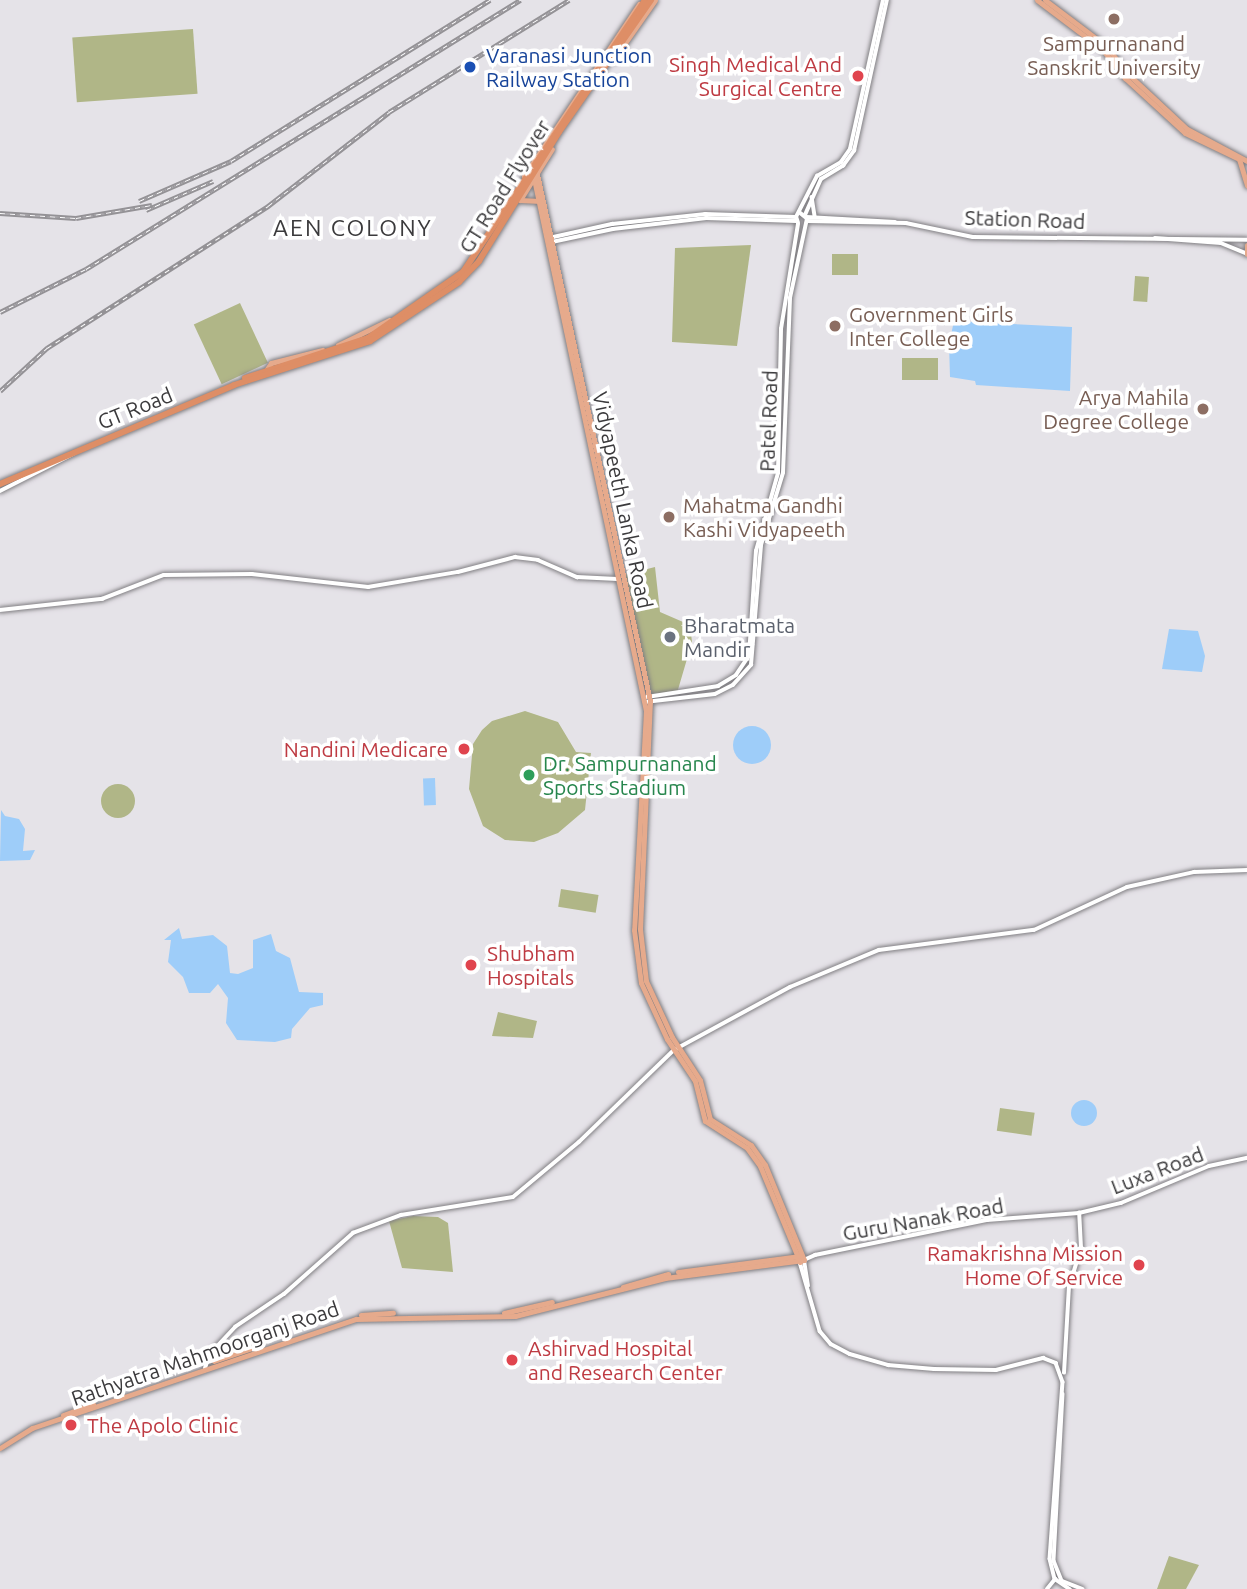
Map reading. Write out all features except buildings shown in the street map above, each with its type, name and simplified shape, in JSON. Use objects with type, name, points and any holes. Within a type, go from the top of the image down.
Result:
[{"type":"highway","name":"GT Road Flyover","points":[[271,370],[370,341],[467,275],[648,0]]},
{"type":"highway","name":"GT Road","points":[[0,484],[271,370]]},
{"type":"main road","name":"GT Road","points":[[271,370],[370,343],[459,284],[480,263],[648,0]]},
{"type":"main road","points":[[1041,1],[1103,50],[1125,78],[1185,133],[1239,159],[1247,186]]},
{"type":"main road","points":[[1050,8],[1106,46],[1128,74],[1187,129],[1247,161]]},
{"type":"main road","name":"Vidyapeeth Lanka Road","points":[[536,176],[550,240]]},
{"type":"main road","name":"Vidyapeeth Lanka Road","points":[[536,176],[647,699],[636,958],[644,991],[695,1081],[705,1121],[747,1149],[760,1166],[801,1259]]},
{"type":"main road","points":[[520,200],[540,201]]},
{"type":"main road","points":[[1247,246],[1247,254]]},
{"type":"main road","name":"Vidyapeeth Lanka Road","points":[[565,306],[617,579],[647,699]]},
{"type":"main road","name":"Rathyatra Mahmoorganj Road","points":[[0,1446],[27,1427],[368,1314],[509,1313],[661,1275],[801,1259]]},
{"type":"street","name":"Patel Road","points":[[802,219],[821,179],[843,166],[854,151],[885,0]]},
{"type":"street","name":"Patel Road","points":[[647,699],[718,686],[747,662],[753,636],[756,551],[780,473],[790,298],[802,219],[817,176],[841,162],[850,149],[885,0]]},
{"type":"street","points":[[812,195],[815,218]]},
{"type":"street","name":"Station Road","points":[[550,240],[612,224],[705,214],[897,223]]},
{"type":"street","name":"Station Road","points":[[802,219],[897,223],[974,237],[1247,240]]},
{"type":"street","name":"Station Road","points":[[1153,237],[1221,243],[1247,254]]},
{"type":"street","points":[[0,491],[68,460],[76,452]]},
{"type":"street","points":[[0,610],[102,599],[164,575],[252,575],[368,587],[458,572],[515,557],[538,560],[577,577],[617,579]]},
{"type":"street","points":[[205,1366],[235,1327],[284,1294],[331,1248],[362,1227],[412,1212],[494,1203],[513,1197],[579,1142],[676,1049],[790,987],[864,954],[914,943],[1034,930],[1127,887],[1194,873],[1247,870]]},
{"type":"street","name":"Luxa Road","points":[[1079,1213],[1121,1203],[1247,1156]]},
{"type":"street","points":[[1079,1213],[1081,1248],[1069,1287],[1053,1544],[1055,1570],[1062,1581],[1083,1589]]},
{"type":"street","name":"Guru Nanak Road","points":[[801,1259],[988,1220],[1079,1213]]},
{"type":"street","name":"Vidyapeeth Lanka Road","points":[[801,1259],[824,1337],[862,1359],[903,1367],[996,1370],[1043,1358],[1056,1363],[1063,1379]]},
{"type":"street","points":[[1047,1589],[1055,1579],[1050,1532],[1063,1390]]},
{"type":"street","points":[[1055,1579],[1070,1589]]},
{"type":"green space","points":[[193,29],[198,94],[77,102],[72,37]]},
{"type":"green space","points":[[751,245],[737,346],[672,342],[675,248]]},
{"type":"green space","points":[[832,254],[858,254],[858,275],[832,275]]},
{"type":"green space","points":[[1135,276],[1149,277],[1147,302],[1133,301]]},
{"type":"green space","points":[[240,303],[268,363],[222,384],[194,325]]},
{"type":"green space","points":[[902,358],[938,358],[938,380],[902,380]]},
{"type":"green space","points":[[655,567],[660,612],[690,625],[692,642],[677,693],[648,694],[624,575]]},
{"type":"green space","name":"Dr. Sampurnanand Sports Stadium","points":[[525,711],[558,722],[576,752],[591,753],[585,810],[558,833],[534,842],[505,840],[483,826],[469,789],[473,744],[482,730],[492,721]]},
{"type":"green space","points":[[118,784],[130,789],[135,801],[130,813],[118,818],[106,813],[101,801],[106,789]]},
{"type":"green space","points":[[561,889],[599,895],[596,913],[558,907]]},
{"type":"green space","points":[[498,1012],[537,1021],[533,1038],[492,1036]]},
{"type":"green space","points":[[1000,1108],[1035,1113],[1031,1136],[997,1131]]},
{"type":"green space","points":[[413,1216],[438,1217],[448,1223],[453,1272],[402,1268],[389,1221]]},
{"type":"green space","points":[[1169,1556],[1199,1565],[1186,1589],[1157,1589]]},
{"type":"water","points":[[954,321],[1072,327],[1070,391],[976,385],[975,381],[950,377],[949,344]]},
{"type":"water","points":[[1169,629],[1198,631],[1205,656],[1202,672],[1162,669]]},
{"type":"water","points":[[752,726],[766,731],[771,745],[766,759],[752,764],[738,759],[733,745],[738,731]]},
{"type":"water","points":[[423,778],[435,778],[436,805],[424,805]]},
{"type":"water","points":[[1,810],[5,816],[19,819],[25,829],[23,851],[35,850],[30,860],[0,861]]},
{"type":"water","points":[[179,928],[182,939],[213,935],[227,946],[230,973],[238,974],[253,968],[253,940],[271,934],[276,951],[290,958],[299,992],[323,993],[323,1005],[310,1008],[292,1029],[291,1038],[275,1042],[237,1040],[226,1023],[228,998],[218,984],[210,993],[189,993],[183,977],[168,962],[171,940],[164,940]]},
{"type":"water","points":[[1084,1100],[1093,1104],[1097,1113],[1093,1122],[1084,1126],[1075,1122],[1071,1113],[1075,1104]]},
{"type":"railway","points":[[139,201],[231,161],[490,0]]},
{"type":"railway","points":[[0,312],[86,269],[520,0]]},
{"type":"railway","points":[[0,391],[47,348],[268,206],[389,112],[569,0]]},
{"type":"railway","points":[[146,210],[213,181]]},
{"type":"railway","points":[[0,213],[76,218],[152,205]]},
{"type":"place","name":"Sampurnanand Sanskrit University","points":[[1114,19]]},
{"type":"place","name":"Varanasi Junction Railway Station","points":[[470,67]]},
{"type":"place","name":"Singh Medical And Surgical Centre","points":[[858,76]]},
{"type":"place","name":"Government Girls Inter College","points":[[835,326]]},
{"type":"place","name":"Arya Mahila Degree College","points":[[1203,409]]},
{"type":"place","name":"Mahatma Gandhi Kashi Vidyapeeth","points":[[669,517]]},
{"type":"place","name":"Bharatmata Mandir","points":[[670,637]]},
{"type":"place","name":"Nandini Medicare","points":[[464,749]]},
{"type":"place","name":"Dr. Sampurnanand Sports Stadium","points":[[529,775]]},
{"type":"place","name":"Shubham Hospitals","points":[[471,965]]},
{"type":"place","name":"Ramakrishna Mission Home Of Service","points":[[1139,1265]]},
{"type":"place","name":"Ashirvad Hospital and Research Center","points":[[512,1360]]},
{"type":"place","name":"The Apolo Clinic","points":[[71,1425]]},
{"type":"district","name":"AEN COLONY","points":[[353,228]]}]
